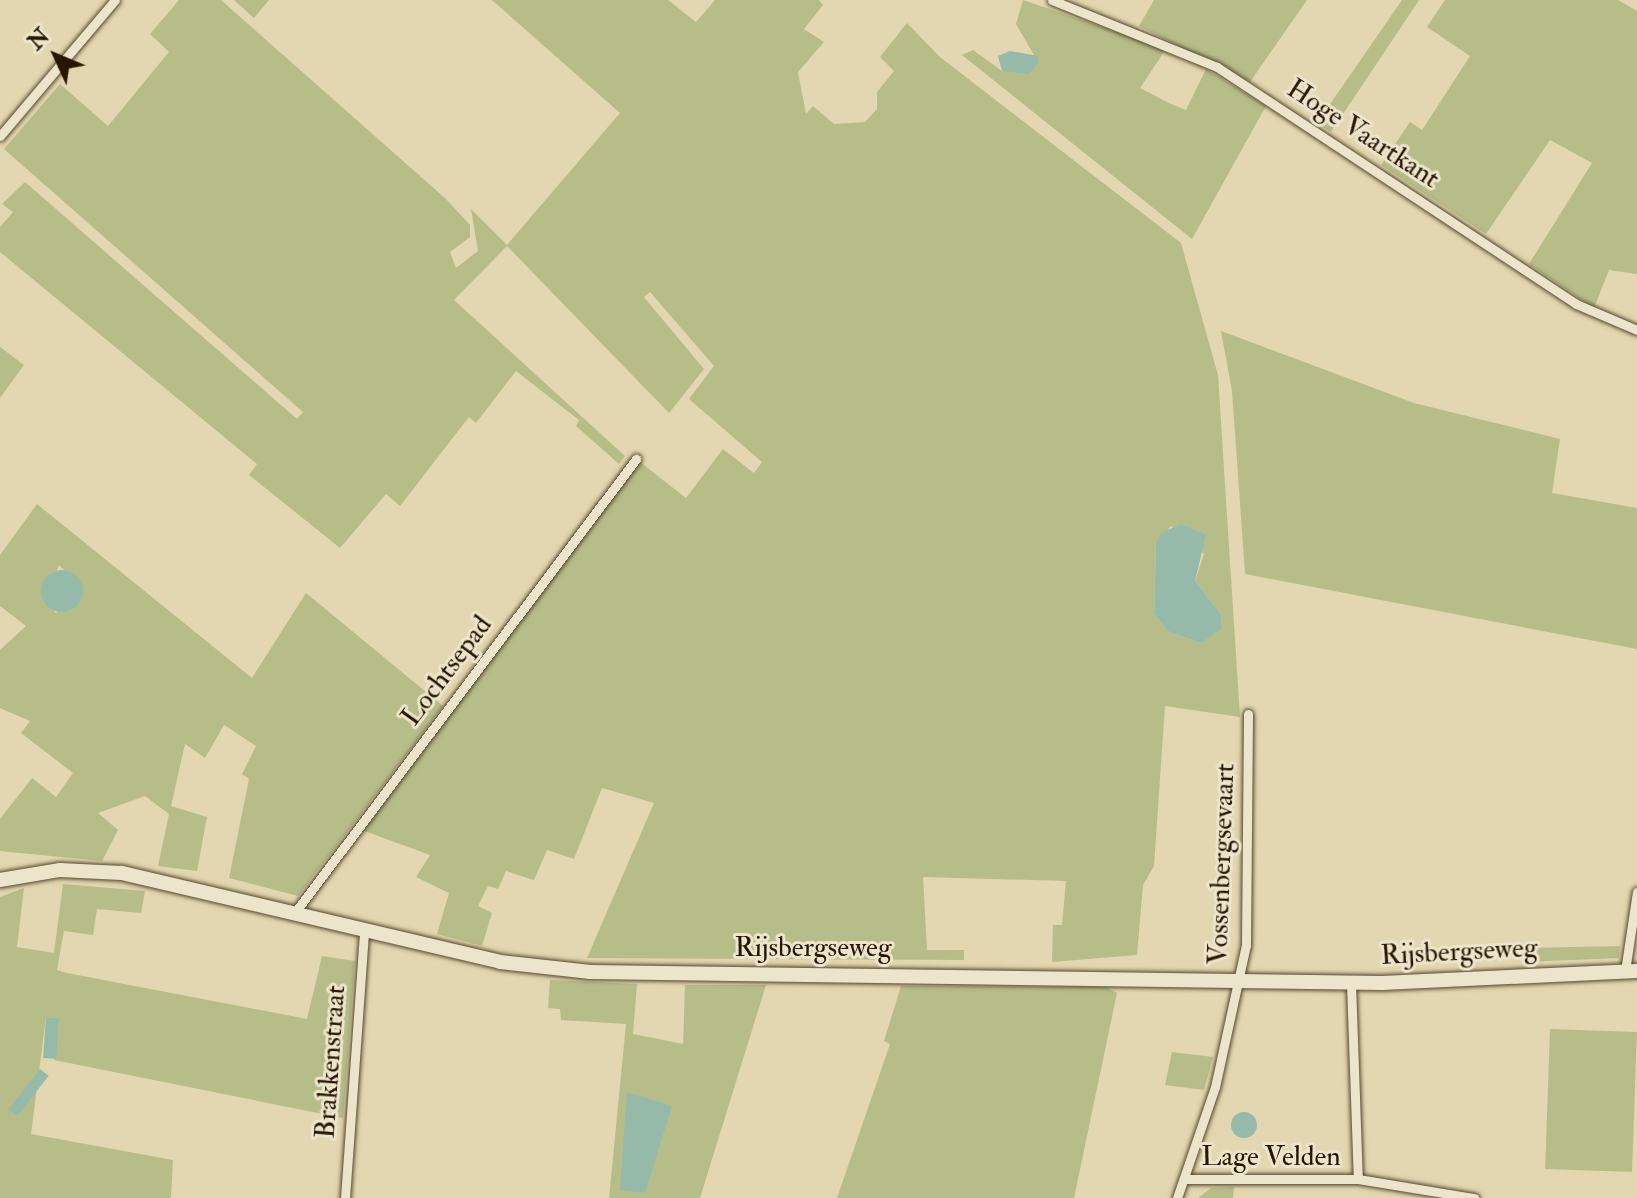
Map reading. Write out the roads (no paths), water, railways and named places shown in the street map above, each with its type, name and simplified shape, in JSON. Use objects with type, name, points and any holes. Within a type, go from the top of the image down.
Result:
[{"type":"main road","name":"Rijsbergseweg","points":[[0,880],[60,870],[122,873],[296,911],[500,962],[590,972],[1351,983],[1631,971]]},
{"type":"street","points":[[0,136],[115,0]]},
{"type":"street","name":"Hoge Vaartkant","points":[[1052,0],[1217,67],[1576,304],[1637,330]]},
{"type":"street","name":"Lochtsepad","points":[[296,911],[636,459]]},
{"type":"street","name":"Vossenbergsevaart","points":[[1177,1198],[1240,979],[1248,885],[1248,714]]},
{"type":"street","points":[[1631,971],[1637,892]]},
{"type":"street","name":"Brakkenstraat","points":[[345,1198],[364,930]]},
{"type":"street","points":[[1351,983],[1358,1179]]},
{"type":"street","name":"Lage Velden","points":[[1184,1179],[1358,1179],[1474,1198]]}]
